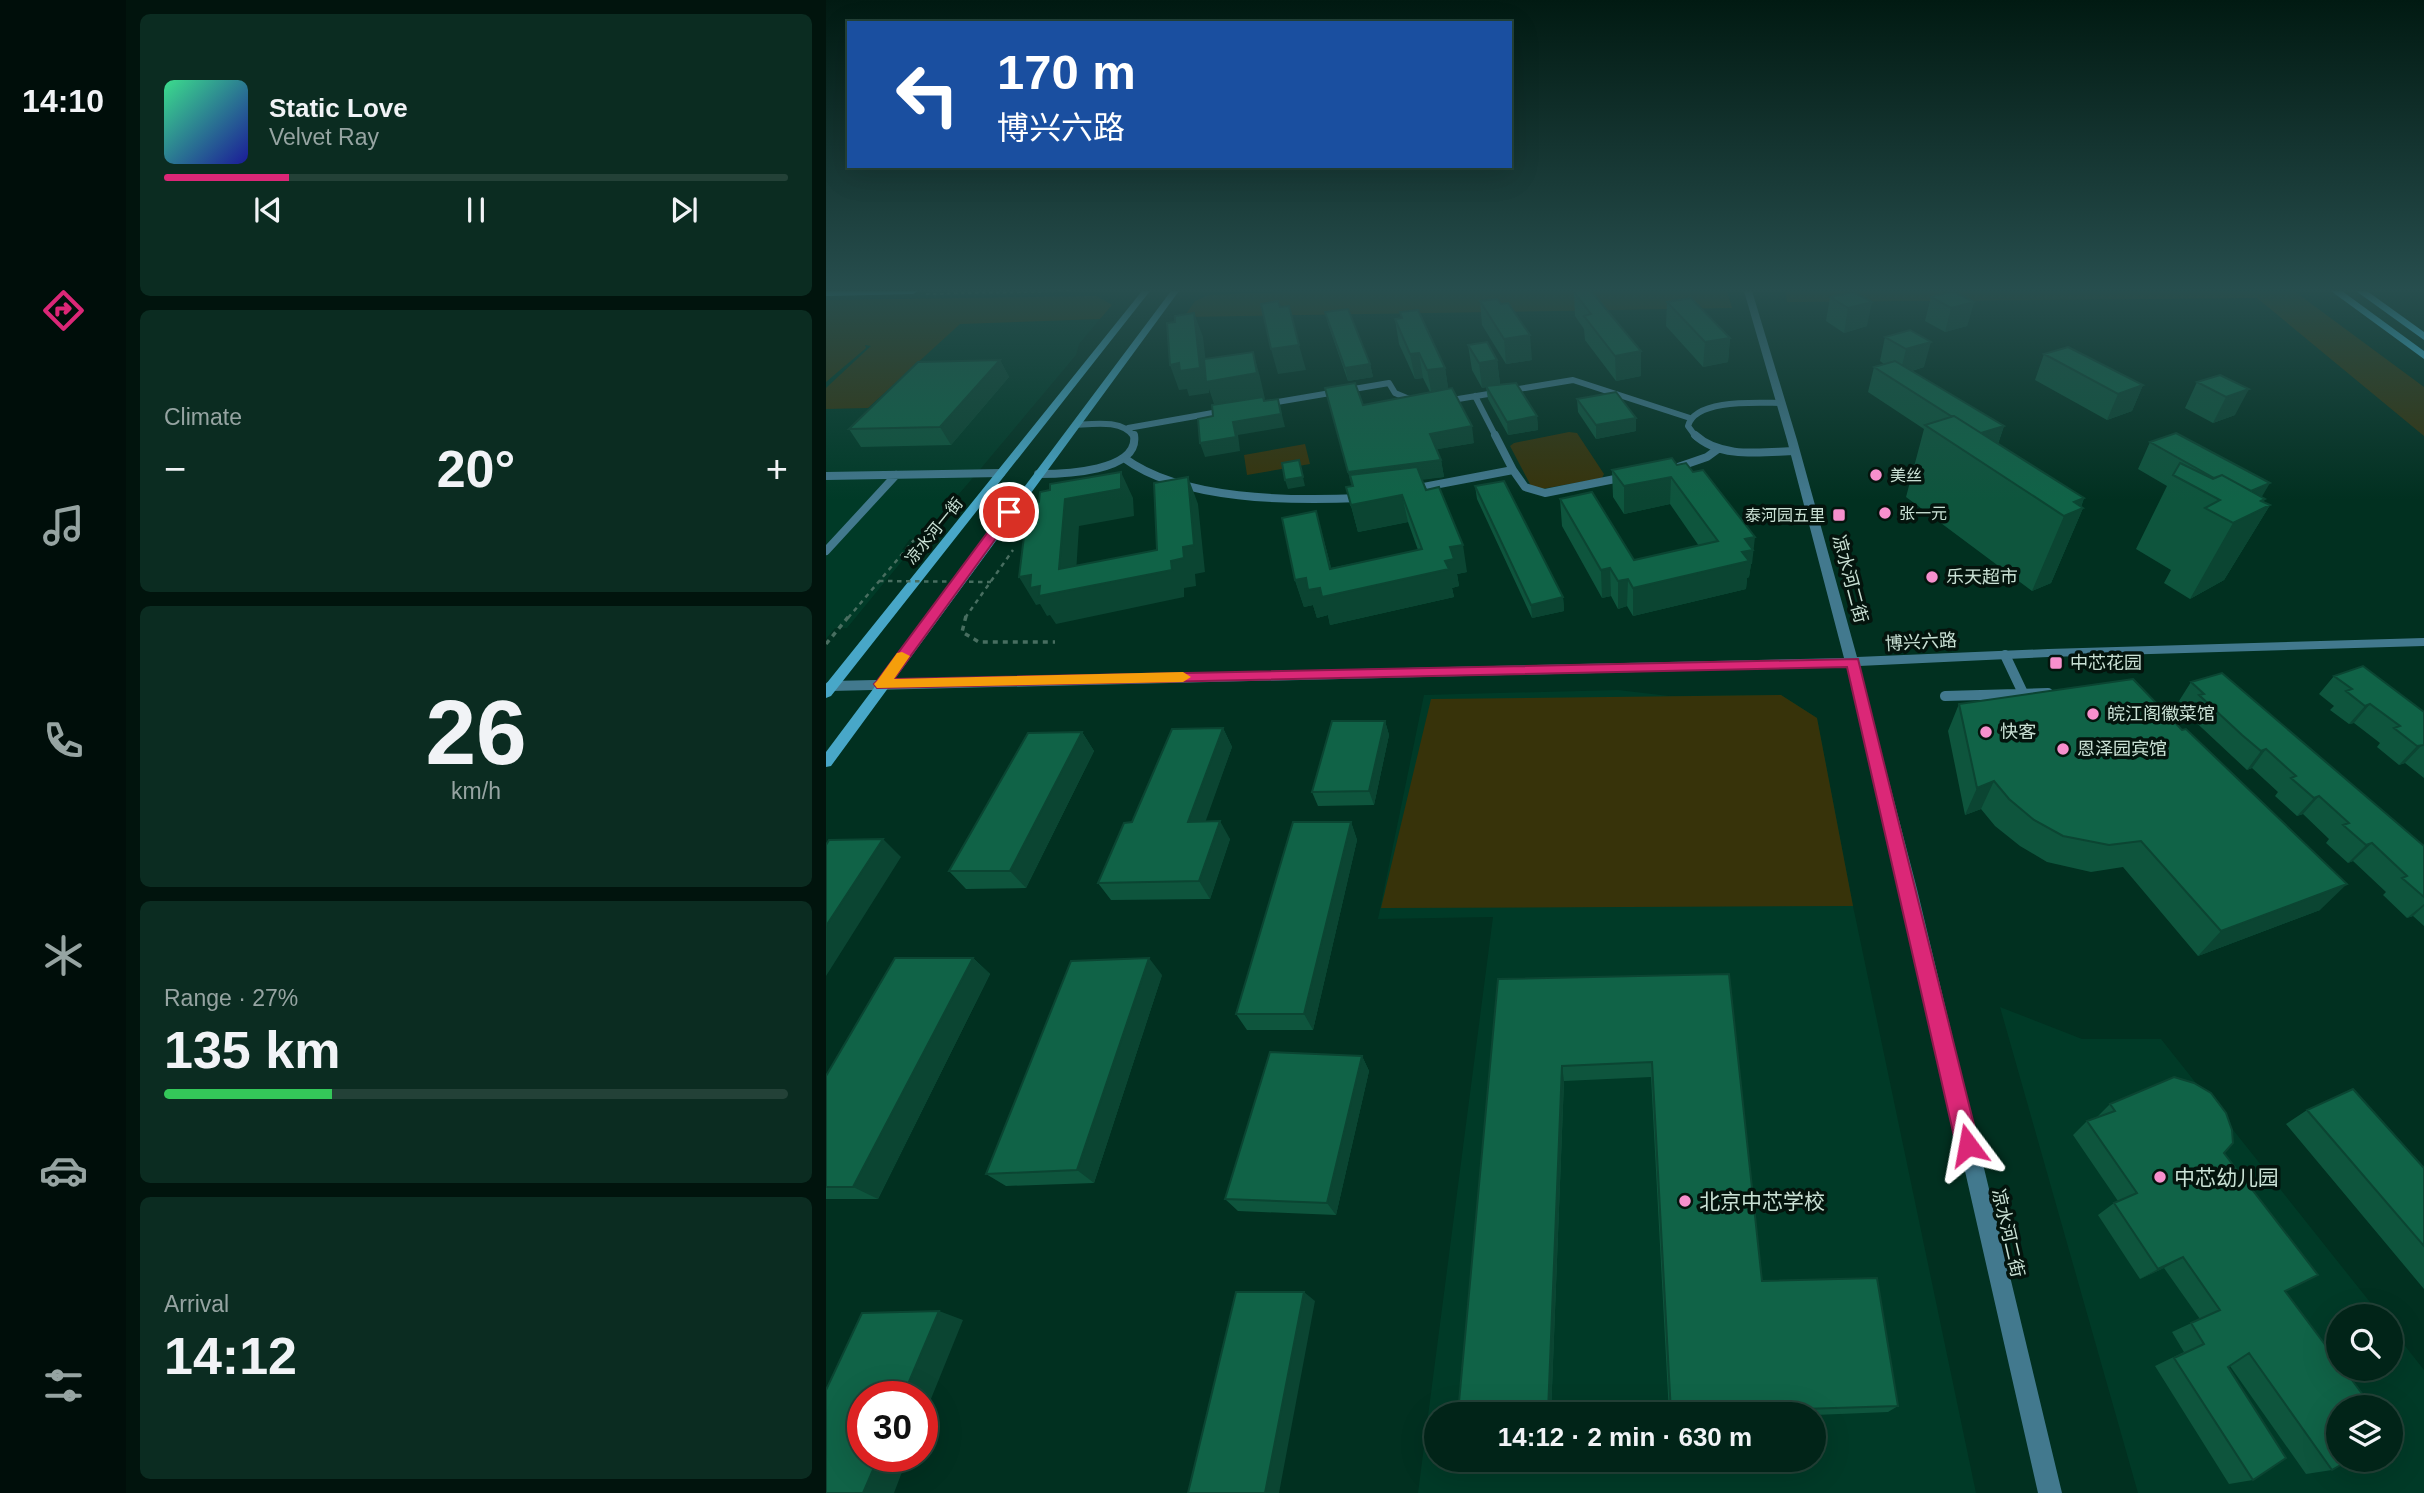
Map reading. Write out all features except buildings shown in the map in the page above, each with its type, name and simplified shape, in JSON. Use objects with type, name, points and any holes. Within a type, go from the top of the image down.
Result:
[{"type":"main road","name":"凉水河一街","points":[[829,689],[1090,361]]},
{"type":"main road","points":[[826,762],[1123,361]]},
{"type":"street","name":"凉水河二街","points":[[1769,361],[1853,662],[2050,1493]]},
{"type":"street","name":"博兴六路","points":[[829,689],[882,684],[1853,662],[2424,642]]},
{"type":"lane","points":[[1440,402],[1573,380],[1690,418]]},
{"type":"lane","points":[[1251,406],[1389,383],[1395,393],[1404,398],[1428,402]]},
{"type":"lane","points":[[1475,396],[1513,470],[1526,489],[1545,493],[1636,475]]},
{"type":"lane","points":[[1782,403],[1725,404],[1698,411],[1690,418],[1688,426],[1693,435],[1718,449],[1795,451]]},
{"type":"lane","points":[[1075,425],[1117,425],[1128,428],[1238,409]]},
{"type":"lane","points":[[1038,474],[1082,472],[1124,458],[1133,450],[1135,443],[1135,435],[1128,428]]},
{"type":"lane","points":[[1663,470],[1689,465],[1718,449]]},
{"type":"lane","points":[[1124,458],[1134,466],[1158,476],[1252,498],[1290,501],[1370,497]]},
{"type":"lane","points":[[1407,490],[1513,470]]},
{"type":"lane","points":[[826,476],[1001,472]]},
{"type":"lane","points":[[826,551],[896,475]]},
{"type":"lane","points":[[2005,655],[2023,693]]},
{"type":"lane","points":[[1945,695],[2060,692]]},
{"type":"path","points":[[826,644],[914,540]]},
{"type":"path","points":[[1013,550],[964,620],[962,632],[979,642],[1055,642]]},
{"type":"path","points":[[879,581],[991,582]]},
{"type":"shaded area","points":[[826,361],[1071,361],[920,539],[910,539],[902,550],[911,550],[847,628],[835,628],[826,639]]},
{"type":"shaded area","points":[[826,361],[851,361],[826,382]]},
{"type":"shaded area","points":[[855,361],[920,361],[868,408],[826,409],[826,388]]},
{"type":"shaded area","points":[[2333,361],[2388,361],[2424,387],[2424,436]]},
{"type":"shaded area","points":[[1569,432],[1577,433],[1604,474],[1602,478],[1542,489],[1531,486],[1510,446]]},
{"type":"shaded area","points":[[1305,444],[1310,464],[1247,475],[1244,455]]},
{"type":"shaded area","name":"北京中芯学校","points":[[1618,690],[1669,696],[1781,695],[1817,718],[1853,906],[1976,1493],[1418,1493],[1424,1447],[1424,1472],[1826,1472],[1826,1402],[1430,1402],[1493,917],[1378,919],[1424,695]]},
{"type":"shaded area","points":[[1781,695],[1817,718],[1853,906],[1381,908],[1431,699]]},
{"type":"shaded area","name":"中芯幼儿园","points":[[2000,1007],[2082,1039],[2161,1039],[2371,1304],[2326,1304],[2326,1381],[2403,1381],[2403,1343],[2424,1370],[2424,1493],[2138,1493]]},
{"type":"slow traffic","points":[[902,656],[882,684],[1183,677]]},
{"type":"place","name":"美丝","points":[[1876,475]]},
{"type":"place","name":"张一元","points":[[1885,513]]},
{"type":"place","name":"泰河园五里","points":[[1839,515]]},
{"type":"place","name":"乐天超市","points":[[1932,577]]},
{"type":"place","name":"中芯花园","points":[[2056,663]]},
{"type":"place","name":"皖江阁徽菜馆","points":[[2093,714]]},
{"type":"place","name":"快客","points":[[1986,732]]},
{"type":"place","name":"恩泽园宾馆","points":[[2063,749]]},
{"type":"place","name":"中芯幼儿园","points":[[2160,1177]]},
{"type":"place","name":"北京中芯学校","points":[[1685,1201]]},
{"type":"route","points":[[1009,512],[882,684],[1853,662],[1968,1145]]}]
